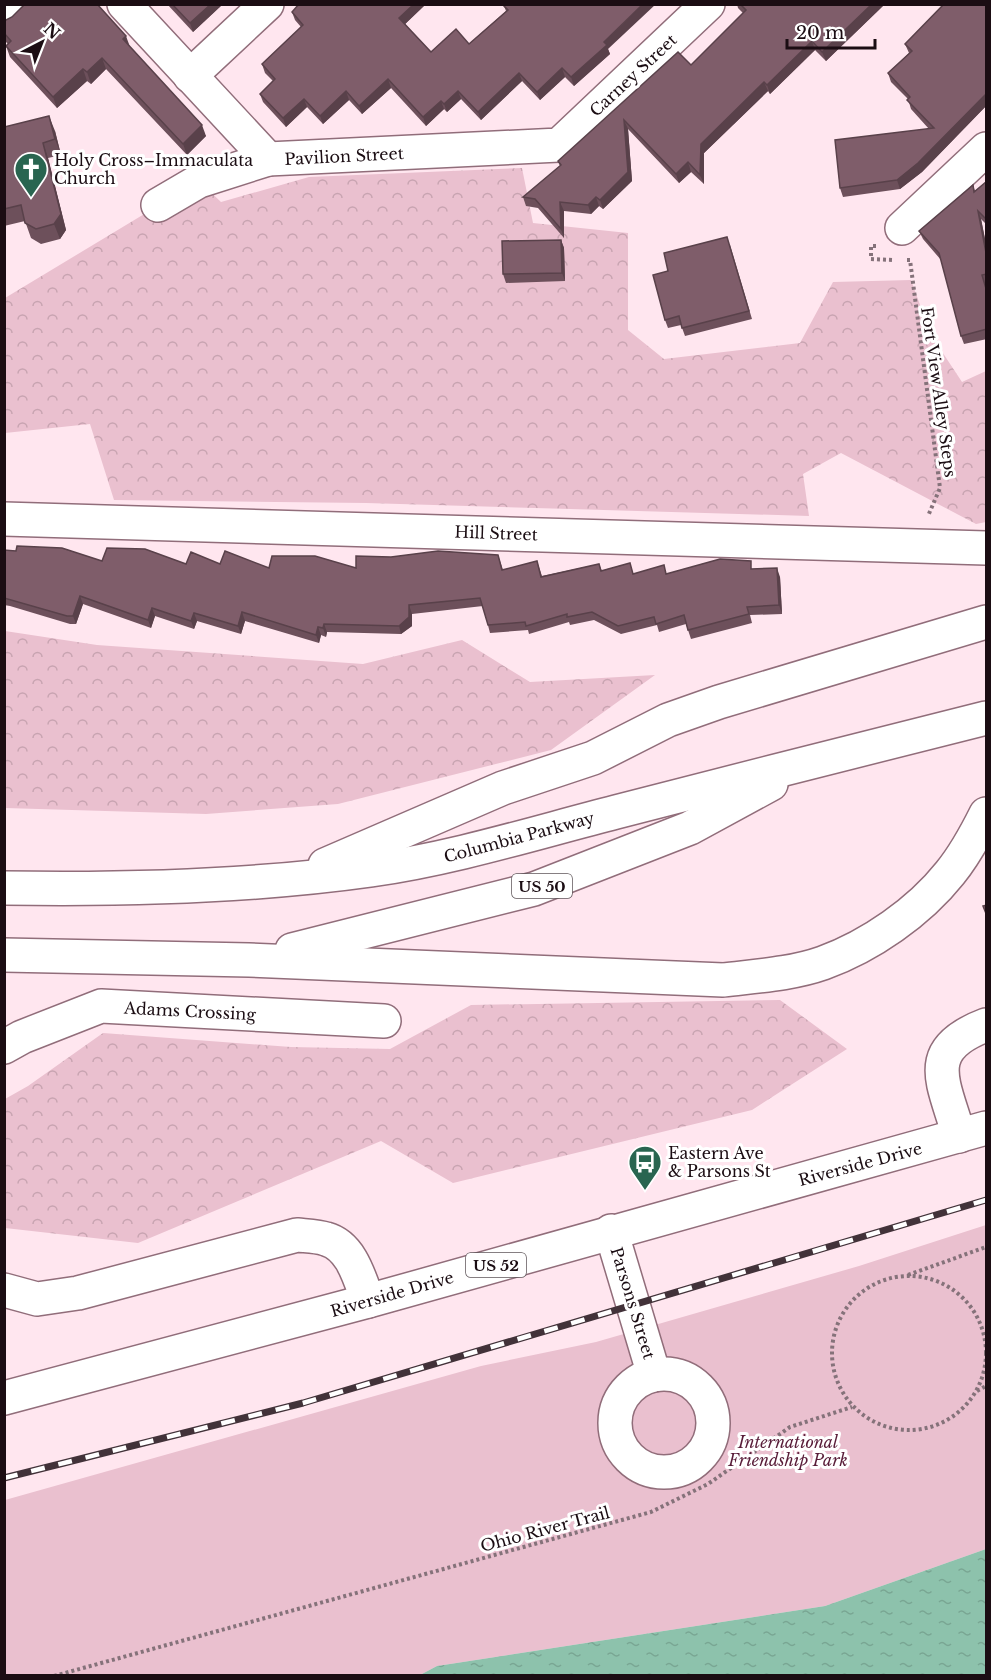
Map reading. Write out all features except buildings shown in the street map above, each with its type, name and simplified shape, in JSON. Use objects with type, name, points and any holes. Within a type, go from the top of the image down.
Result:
[{"type":"main road","points":[[4,14],[15,4]]},
{"type":"main road","name":"Pavilion Street","points":[[124,4],[268,159],[559,145]]},
{"type":"main road","points":[[190,76],[267,4]]},
{"type":"main road","name":"Carney Street","points":[[559,145],[708,4]]},
{"type":"main road","points":[[902,228],[987,149]]},
{"type":"main road","points":[[158,205],[199,181],[268,159]]},
{"type":"main road","name":"Hill Street","points":[[4,519],[987,548]]},
{"type":"main road","points":[[292,879],[503,788],[592,758],[668,720],[730,699],[987,622]]},
{"type":"main road","name":"Columbia Parkway","points":[[4,888],[122,890],[292,879],[372,870],[468,852],[816,760],[987,718]]},
{"type":"main road","name":"US 50","points":[[4,955],[249,960],[534,889],[690,828],[816,760]]},
{"type":"main road","points":[[249,960],[723,980],[822,963],[872,940],[914,908],[950,873],[987,814]]},
{"type":"main road","name":"Adams Crossing","points":[[4,1047],[22,1037],[101,1006],[384,1021]]},
{"type":"main road","points":[[973,1132],[942,1077],[943,1062],[954,1041],[987,1025]]},
{"type":"main road","name":"Riverside Drive","points":[[4,1398],[368,1301],[973,1132]]},
{"type":"main road","name":"Parsons Street","points":[[612,1232],[654,1375]]},
{"type":"main road","points":[[4,1290],[37,1299],[78,1293],[297,1235],[328,1239],[345,1252],[355,1264],[368,1301]]},
{"type":"path","points":[[871,246],[872,259]]},
{"type":"path","name":"Fort View Alley Steps","points":[[910,260],[940,488],[925,525]]},
{"type":"path","points":[[908,1276],[987,1247]]},
{"type":"path","points":[[977,1392],[986,1367],[984,1336],[973,1310],[947,1288],[932,1280],[908,1276],[893,1277],[867,1288],[848,1305],[833,1337],[832,1360],[837,1379],[852,1407],[877,1424],[906,1430],[935,1425],[958,1412],[977,1392],[987,1386]]},
{"type":"path","points":[[979,1321],[987,1320]]},
{"type":"path","name":"Ohio River Trail","points":[[54,1676],[651,1512],[708,1484],[790,1427],[852,1407]]},
{"type":"green space","points":[[522,168],[533,223],[628,233],[628,330],[664,359],[800,343],[833,282],[911,280],[931,335],[962,382],[986,371],[986,522],[976,524],[841,453],[803,474],[809,516],[366,503],[114,500],[90,424],[5,433],[5,298],[199,181],[221,202],[309,177]]},
{"type":"green space","points":[[5,631],[97,645],[363,664],[462,640],[530,682],[655,675],[551,750],[338,804],[206,814],[5,808]]},
{"type":"green space","points":[[780,1000],[847,1049],[752,1110],[453,1183],[381,1141],[138,1243],[5,1228],[5,1099],[28,1086],[103,1033],[291,1047],[390,1049],[471,1005]]},
{"type":"green space","name":"International Friendship Park","points":[[986,1225],[986,1549],[825,1606],[437,1666],[420,1675],[5,1676],[5,1500],[481,1366],[596,1342],[859,1266]]},
{"type":"water","points":[[986,1549],[986,1675],[420,1675],[437,1666],[825,1606]]},
{"type":"railway","points":[[4,1478],[303,1403],[986,1200]]},
{"type":"place","name":"Holy Cross–Immaculata Church","points":[[31,198]]},
{"type":"place","name":"Eastern Ave & Parsons St","points":[[645,1191]]}]
